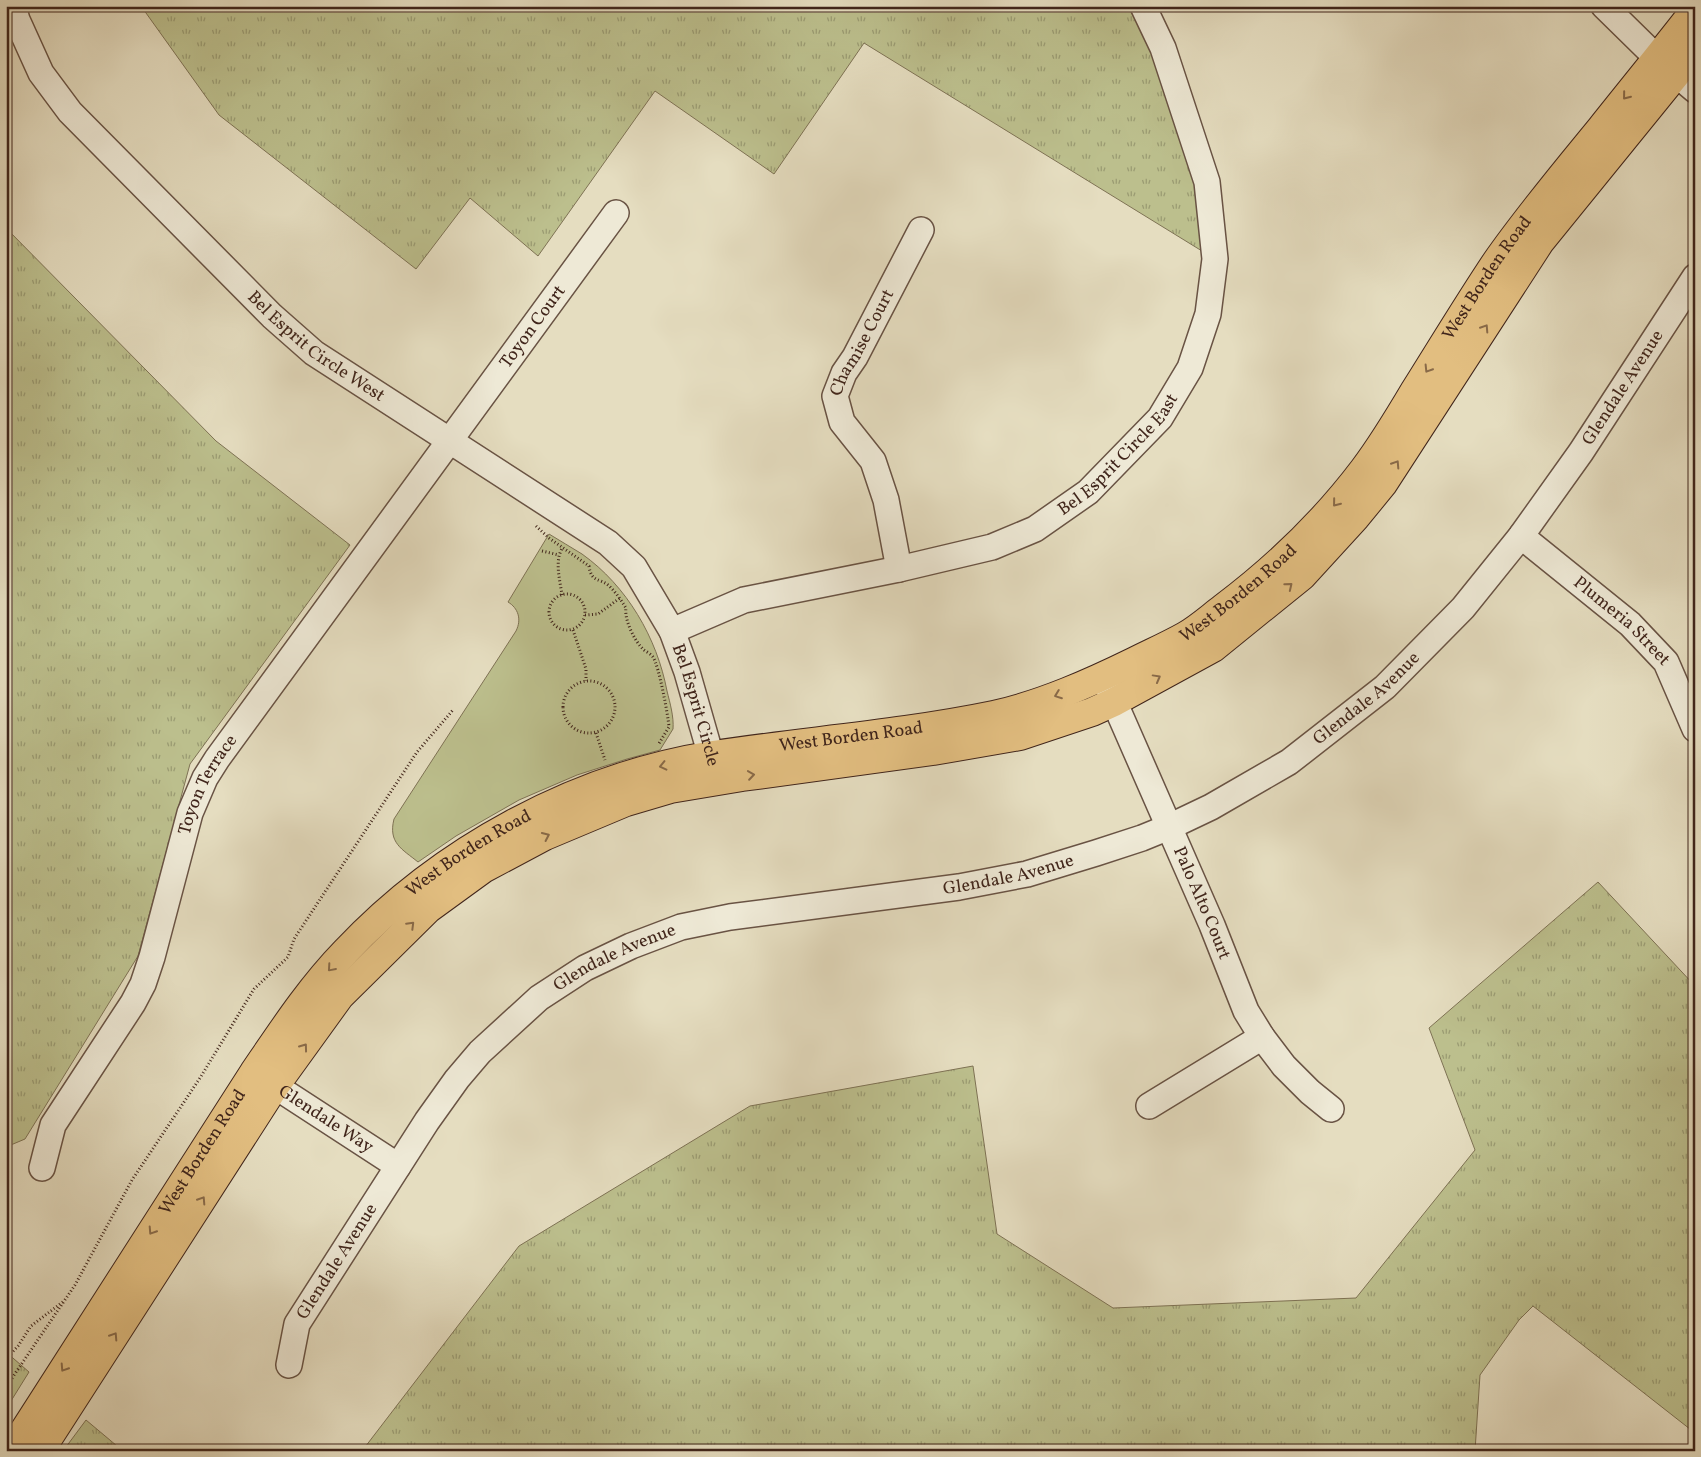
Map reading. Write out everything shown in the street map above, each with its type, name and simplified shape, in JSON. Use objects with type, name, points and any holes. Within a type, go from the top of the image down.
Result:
[{"type":"main road","name":"West Borden Road","points":[[714,768],[826,741],[994,715],[1032,705],[1103,676],[1186,635],[1253,586],[1285,558],[1332,509],[1371,459],[1498,259],[1538,206],[1676,74],[1695,10]]},
{"type":"main road","name":"West Borden Road","points":[[40,1451],[265,1079],[296,1011],[344,952],[384,914],[431,875],[477,844],[537,812],[620,778],[658,767],[714,768],[933,751],[1020,736],[1092,712],[1114,702],[1213,648],[1302,576],[1356,517],[1383,484],[1540,242],[1695,51]]},
{"type":"main road","name":"West Borden Road","points":[[11,1451],[265,1079]]},
{"type":"street","name":"Bel Esprit Circle West","points":[[13,6],[17,20],[41,73],[70,112],[272,316],[314,352],[608,543],[634,567],[672,631]]},
{"type":"street","name":"Bel Esprit Circle East","points":[[672,631],[744,600],[899,569],[992,547],[1035,529],[1088,492],[1160,418],[1190,368],[1208,314],[1215,259],[1207,182],[1163,48],[1143,6]]},
{"type":"street","points":[[1604,6],[1676,74]]},
{"type":"street","name":"Toyon Court","points":[[449,440],[616,213]]},
{"type":"street","name":"Chamise Court","points":[[899,569],[886,500],[873,461],[842,422],[835,396],[844,373],[855,357],[921,230]]},
{"type":"street","name":"Glendale Avenue","points":[[290,1365],[297,1324],[398,1166],[457,1079],[480,1052],[539,998],[585,968],[631,946],[681,927],[730,917],[959,887],[1028,874],[1142,838],[1169,827],[1211,807],[1289,762],[1385,687],[1463,608],[1521,536],[1582,452],[1695,277]]},
{"type":"street","name":"Toyon Terrace","points":[[42,1168],[53,1125],[143,984],[152,958],[190,813],[205,778],[449,440]]},
{"type":"street","name":"Plumeria Street","points":[[1521,536],[1630,624],[1666,662],[1695,730]]},
{"type":"street","name":"Bel Esprit Circle","points":[[672,631],[687,672],[714,768]]},
{"type":"street","name":"Palo Alto Court","points":[[1103,676],[1212,925],[1246,1011],[1262,1037],[1284,1066],[1310,1092],[1331,1109]]},
{"type":"street","points":[[1150,1106],[1262,1037]]},
{"type":"street","name":"Glendale Way","points":[[265,1079],[398,1166]]},
{"type":"path","points":[[536,526],[589,566],[590,572],[595,579],[607,584],[620,598],[626,608],[627,622],[640,646],[653,657],[660,678],[668,727],[659,744],[654,747]]},
{"type":"path","points":[[562,595],[559,555],[563,547]]},
{"type":"path","points":[[542,551],[559,555]]},
{"type":"path","points":[[570,594],[578,598],[584,606],[585,615],[581,624],[573,630],[556,628],[549,618],[551,604],[562,595],[570,594]]},
{"type":"path","points":[[585,615],[598,614],[620,598]]},
{"type":"path","points":[[573,630],[586,669],[586,681]]},
{"type":"path","points":[[586,681],[596,682],[605,686],[612,694],[615,702],[615,712],[607,727],[596,732],[586,733],[578,731],[568,723],[563,712],[564,701],[569,691],[576,684],[586,681]]},
{"type":"path","points":[[6,1387],[76,1285],[132,1180],[200,1078],[254,989],[288,957],[294,939],[417,752],[453,710]]},
{"type":"path","points":[[596,732],[605,760],[596,764]]},
{"type":"path","points":[[6,1359],[18,1346],[31,1326],[66,1299]]},
{"type":"green space","points":[[141,6],[1143,6],[1163,48],[1215,259],[864,43],[774,174],[655,91],[538,256],[470,198],[416,269],[219,115]]},
{"type":"green space","points":[[6,228],[216,441],[350,545],[190,764],[138,956],[25,1139],[6,1147]]},
{"type":"green space","points":[[549,534],[582,554],[598,567],[613,581],[638,615],[648,633],[662,671],[673,720],[673,729],[660,750],[577,775],[519,800],[456,836],[418,862],[402,849],[395,840],[393,834],[394,819],[516,631],[519,622],[518,614],[508,602]]},
{"type":"green space","points":[[1598,882],[1695,986],[1695,1433],[1533,1306],[1519,1320],[1480,1375],[1475,1451],[362,1451],[519,1246],[750,1106],[973,1066],[997,1234],[1113,1308],[1356,1298],[1475,1150],[1429,1028]]},
{"type":"green space","points":[[6,1352],[29,1372],[6,1409]]},
{"type":"green space","points":[[86,1420],[123,1451],[63,1451]]}]
